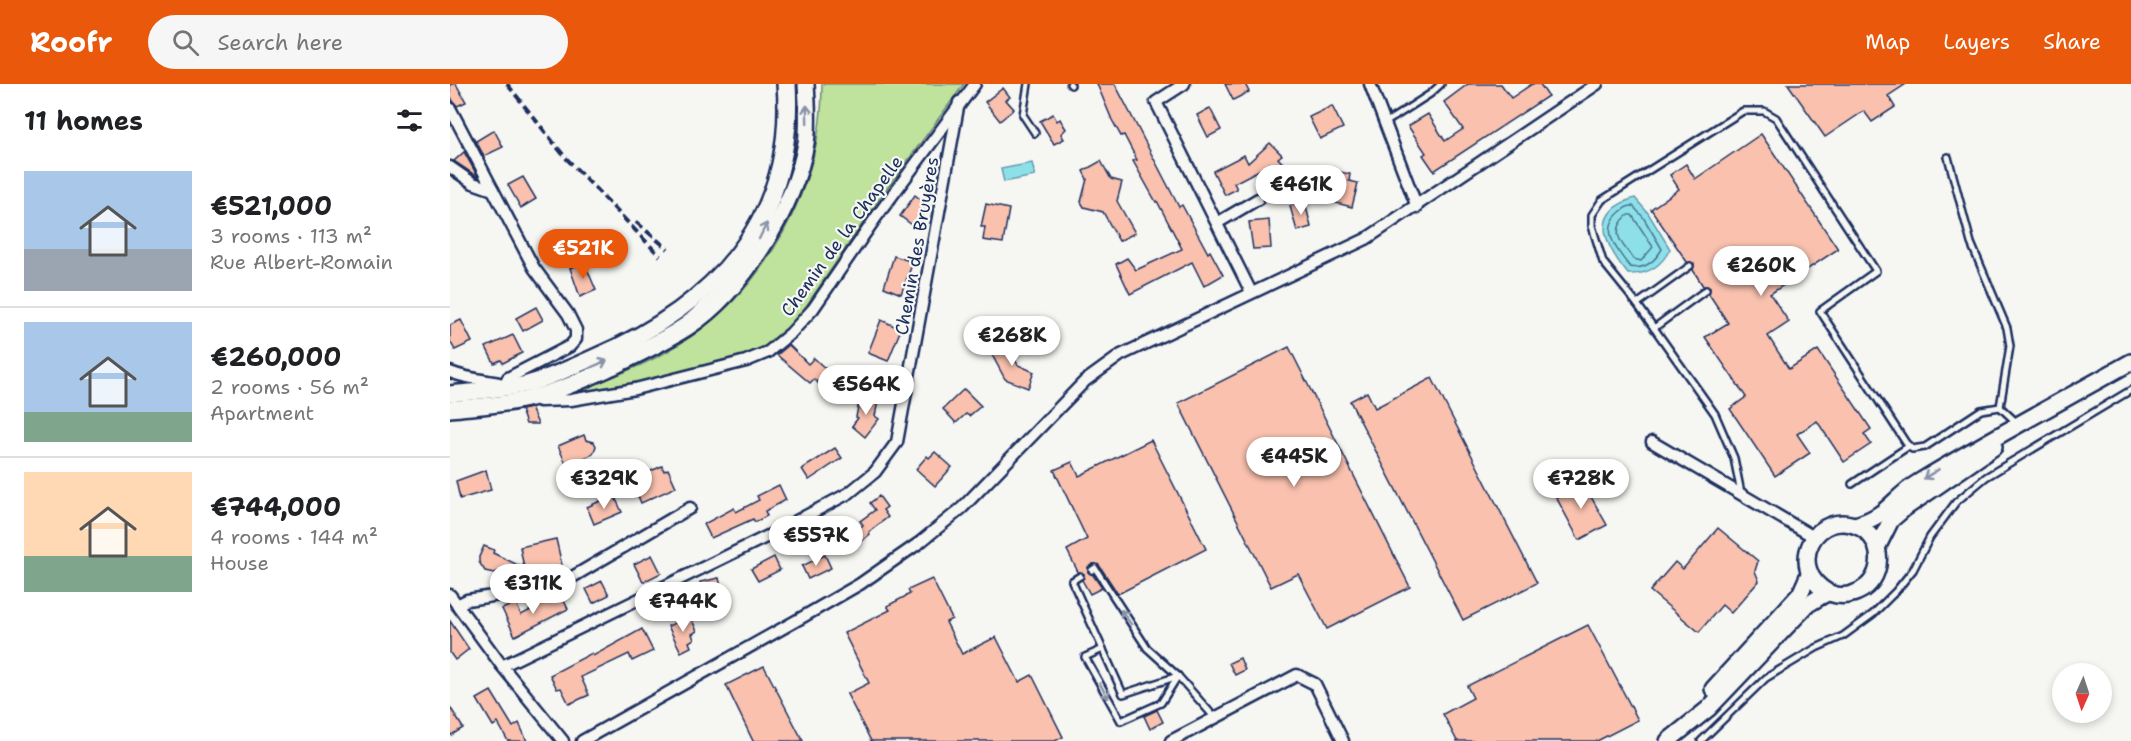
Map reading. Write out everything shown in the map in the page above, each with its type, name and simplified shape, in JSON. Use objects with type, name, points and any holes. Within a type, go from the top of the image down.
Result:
[{"type":"main road","points":[[450,409],[549,377],[650,331],[687,306],[720,276],[741,251],[758,223],[775,181],[786,133],[785,84]]},
{"type":"main road","points":[[450,394],[504,393],[532,398],[574,384],[690,326],[734,286],[765,243],[789,197],[802,164],[807,135],[806,84]]},
{"type":"main road","points":[[1855,525],[1873,520],[1910,487],[1982,444],[2019,426],[2131,362]]},
{"type":"main road","points":[[1878,548],[1865,530],[1855,525],[1833,524],[1822,529],[1814,537],[1806,554],[1809,574],[1821,588],[1829,593],[1850,595],[1868,586],[1878,568],[1878,548],[1884,532],[1898,514],[1988,452],[2019,426]]},
{"type":"main road","points":[[1673,737],[1707,696],[1800,594],[1809,574]]},
{"type":"main road","points":[[1673,737],[1708,709],[1808,604],[1829,593]]},
{"type":"street","name":"Chemin de la Chapelle","points":[[532,398],[540,401],[571,400],[635,389],[746,361],[768,352],[791,333],[813,309],[959,102],[975,84]]},
{"type":"street","points":[[1184,84],[1156,102],[1251,292]]},
{"type":"street","points":[[1370,84],[1417,207]]},
{"type":"street","points":[[582,741],[860,584],[919,543],[962,508],[1085,381],[1121,355],[1366,239],[1417,207],[1597,84]]},
{"type":"street","name":"Chemin des Bruyères","points":[[502,666],[772,534],[849,493],[875,472],[897,442],[959,102]]},
{"type":"street","points":[[450,108],[534,268],[568,314],[576,330],[576,339],[570,346],[508,378],[504,393],[480,378],[465,378],[450,372]]},
{"type":"street","points":[[450,167],[473,183],[493,190]]},
{"type":"street","points":[[1217,223],[1258,199]]},
{"type":"street","points":[[1652,442],[1814,537]]},
{"type":"street","points":[[453,600],[557,586],[690,508]]},
{"type":"street","points":[[453,600],[502,666],[563,741]]},
{"type":"street","points":[[1171,741],[1297,675],[1315,684],[1343,741]]},
{"type":"lane","points":[[450,402],[532,390],[635,347],[684,320],[724,284],[759,239],[780,193],[794,134],[793,84]]},
{"type":"lane","points":[[1028,84],[1023,115],[1035,133]]},
{"type":"lane","points":[[1385,123],[1430,94],[1441,84]]},
{"type":"lane","points":[[1741,494],[1734,458],[1715,414],[1654,328],[1603,262],[1592,226],[1592,215],[1596,205],[1602,200],[1743,111],[1764,111],[1776,118],[1876,272],[1820,311],[1912,449],[1925,447],[1990,406],[2000,407],[2019,426]]},
{"type":"lane","points":[[1948,157],[1971,243],[2007,328],[2010,346],[2000,407]]},
{"type":"lane","points":[[1636,304],[1690,266]]},
{"type":"lane","points":[[1654,328],[1706,290]]},
{"type":"lane","points":[[1701,741],[1766,678],[1816,648],[1843,636],[1873,614],[1913,570],[1930,537],[1956,502],[1986,477],[2131,390]]},
{"type":"lane","points":[[1852,484],[1910,446]]},
{"type":"lane","points":[[1092,570],[1095,568],[1147,648],[1178,676],[1215,718]]},
{"type":"lane","points":[[1080,576],[1072,581],[1123,694],[1178,676]]},
{"type":"lane","points":[[1103,648],[1085,657],[1121,721],[1161,703],[1178,676]]},
{"type":"green space","points":[[822,84],[964,84],[878,201],[800,315],[782,334],[764,348],[751,353],[626,385],[565,395],[622,373],[678,345],[709,323],[737,296],[762,266],[783,233],[800,197],[812,160],[820,122]]},
{"type":"water","points":[[1032,163],[1035,176],[1004,182],[1001,169]]},
{"type":"water","points":[[1635,198],[1648,213],[1670,249],[1653,269],[1628,274],[1613,253],[1605,231],[1606,221],[1611,212],[1620,204]]},
{"type":"building","points":[[450,84],[456,84],[466,102],[457,106],[450,95]]},
{"type":"building","points":[[1097,84],[1115,84],[1179,207],[1182,205],[1208,253],[1210,251],[1223,275],[1204,286],[1192,262],[1130,294],[1116,264],[1127,258],[1136,270],[1182,249],[1133,161],[1137,160],[1124,135],[1121,136],[1112,120]]},
{"type":"building","points":[[1225,84],[1245,84],[1249,92],[1233,100]]},
{"type":"building","points":[[1468,84],[1501,84],[1511,98],[1532,84],[1540,84],[1548,96],[1434,171],[1423,155],[1426,153],[1408,126],[1428,114],[1445,141],[1463,129],[1444,102]]},
{"type":"building","points":[[1788,84],[1906,84],[1888,96],[1895,107],[1872,122],[1864,111],[1825,137]]},
{"type":"building","points":[[1003,88],[1010,97],[1006,100],[1014,109],[1000,121],[985,102]]},
{"type":"building","points":[[1332,106],[1343,128],[1320,139],[1309,117]]},
{"type":"building","points":[[1210,108],[1221,130],[1208,137],[1197,115]]},
{"type":"building","points":[[1053,114],[1057,121],[1060,119],[1066,129],[1061,134],[1064,139],[1054,144],[1040,121]]},
{"type":"building","points":[[494,130],[503,147],[484,156],[476,141]]},
{"type":"building","points":[[1761,134],[1838,249],[1770,294],[1789,322],[1768,336],[1789,369],[1818,350],[1871,429],[1864,434],[1871,444],[1844,462],[1817,421],[1797,434],[1810,453],[1775,476],[1730,409],[1746,397],[1705,337],[1728,323],[1709,294],[1710,288],[1703,286],[1693,270],[1694,264],[1687,262],[1651,209],[1679,189],[1670,175],[1686,164],[1695,179]]},
{"type":"building","points":[[1270,143],[1282,155],[1278,158],[1288,169],[1277,180],[1265,167],[1234,183],[1237,189],[1225,195],[1213,171],[1244,155],[1248,163]]},
{"type":"building","points":[[464,152],[478,177],[454,161]]},
{"type":"building","points":[[1101,161],[1111,179],[1122,182],[1117,201],[1135,233],[1119,241],[1103,212],[1084,207],[1081,202],[1087,179],[1083,171]]},
{"type":"building","points":[[1335,171],[1350,174],[1349,181],[1358,183],[1352,207],[1336,203],[1339,188],[1331,186]]},
{"type":"building","points":[[523,177],[536,199],[521,208],[508,185]]},
{"type":"building","points":[[915,195],[929,206],[915,227],[900,216]]},
{"type":"building","points":[[1305,202],[1311,227],[1297,231],[1290,206]]},
{"type":"building","points":[[986,204],[1009,209],[1003,243],[983,240],[985,227],[981,227]]},
{"type":"building","points":[[1269,220],[1271,248],[1253,249],[1249,222]]},
{"type":"building","points":[[894,256],[913,262],[901,294],[884,287]]},
{"type":"building","points":[[584,262],[596,290],[580,297],[570,268]]},
{"type":"building","points":[[536,307],[543,320],[523,331],[516,318]]},
{"type":"building","points":[[461,320],[472,342],[455,350],[450,341],[450,325]]},
{"type":"building","points":[[881,320],[901,329],[888,361],[868,353]]},
{"type":"building","points":[[513,335],[522,353],[503,363],[501,360],[494,363],[486,347]]},
{"type":"building","points":[[1006,344],[1018,365],[1034,372],[1028,388],[1005,379],[991,353]]},
{"type":"building","points":[[789,345],[808,364],[814,358],[833,376],[822,387],[814,379],[810,383],[777,355]]},
{"type":"building","points":[[1289,347],[1410,587],[1327,629],[1298,574],[1271,587],[1178,403]]},
{"type":"building","points":[[1432,378],[1537,583],[1463,620],[1350,401],[1367,392],[1375,408]]},
{"type":"building","points":[[964,389],[981,406],[969,416],[966,414],[956,423],[943,409]]},
{"type":"building","points":[[860,397],[878,401],[875,416],[879,419],[865,437],[852,426],[858,418],[856,417]]},
{"type":"building","points":[[531,408],[538,424],[526,424],[521,410]]},
{"type":"building","points":[[584,435],[586,440],[594,442],[596,446],[593,454],[567,466],[558,446]]},
{"type":"building","points":[[1151,440],[1206,549],[1118,594],[1099,565],[1093,564],[1088,567],[1088,572],[1102,588],[1090,594],[1082,580],[1084,574],[1078,572],[1067,550],[1087,539],[1054,470],[1072,462],[1079,476]]},
{"type":"building","points":[[835,448],[842,458],[809,480],[802,469]]},
{"type":"building","points":[[935,452],[952,467],[935,486],[916,469],[927,456],[929,458]]},
{"type":"building","points":[[662,466],[664,471],[668,469],[676,487],[641,503],[631,480]]},
{"type":"building","points":[[486,470],[491,490],[460,499],[456,481]]},
{"type":"building","points":[[1582,481],[1607,525],[1579,540],[1555,495]]},
{"type":"building","points":[[779,485],[786,500],[765,511],[767,516],[755,522],[753,519],[711,538],[704,524],[734,508],[736,512],[759,500],[757,496]]},
{"type":"building","points":[[614,495],[622,512],[594,524],[587,507]]},
{"type":"building","points":[[879,496],[887,507],[883,510],[888,517],[869,532],[870,534],[862,541],[855,532],[863,525],[860,521],[875,510],[870,503]]},
{"type":"building","points":[[1718,528],[1758,561],[1755,571],[1759,581],[1731,613],[1722,605],[1699,632],[1650,591],[1675,562],[1683,569]]},
{"type":"building","points":[[556,539],[562,565],[549,572],[512,576],[501,571],[494,573],[485,571],[479,562],[484,546],[524,568],[520,547]]},
{"type":"building","points":[[652,555],[661,573],[643,582],[634,564]]},
{"type":"building","points":[[825,555],[831,568],[808,579],[802,566]]},
{"type":"building","points":[[774,557],[780,570],[758,581],[751,569]]},
{"type":"building","points":[[719,578],[724,602],[704,606],[700,582]]},
{"type":"building","points":[[932,579],[952,619],[946,622],[962,654],[996,637],[1019,682],[1032,675],[1063,737],[1055,741],[871,741],[847,694],[869,683],[844,633],[890,610],[887,606],[910,594],[908,590]]},
{"type":"building","points":[[602,581],[609,595],[593,603],[586,589]]},
{"type":"building","points":[[561,595],[568,609],[515,636],[502,609],[516,603],[521,615]]},
{"type":"building","points":[[690,616],[697,631],[692,634],[694,639],[689,642],[691,647],[681,652],[668,626]]},
{"type":"building","points":[[450,621],[469,649],[455,660],[450,653]]},
{"type":"building","points":[[1588,625],[1638,720],[1597,741],[1457,741],[1443,714],[1473,698],[1467,686]]},
{"type":"building","points":[[642,629],[653,651],[632,661],[629,654],[581,677],[589,695],[569,704],[561,688],[557,689],[550,675],[592,653],[593,656]]},
{"type":"building","points":[[1240,658],[1245,670],[1235,675],[1229,663]]},
{"type":"building","points":[[764,666],[803,741],[753,741],[726,685]]},
{"type":"building","points":[[491,691],[513,727],[519,723],[527,741],[508,741],[498,723],[493,726],[477,699]]},
{"type":"building","points":[[450,707],[463,728],[450,736]]},
{"type":"building","points":[[1157,710],[1163,722],[1150,729],[1144,716]]},
{"type":"railway","points":[[507,84],[565,157],[660,256]]},
{"type":"railway","points":[[636,222],[668,249]]}]
